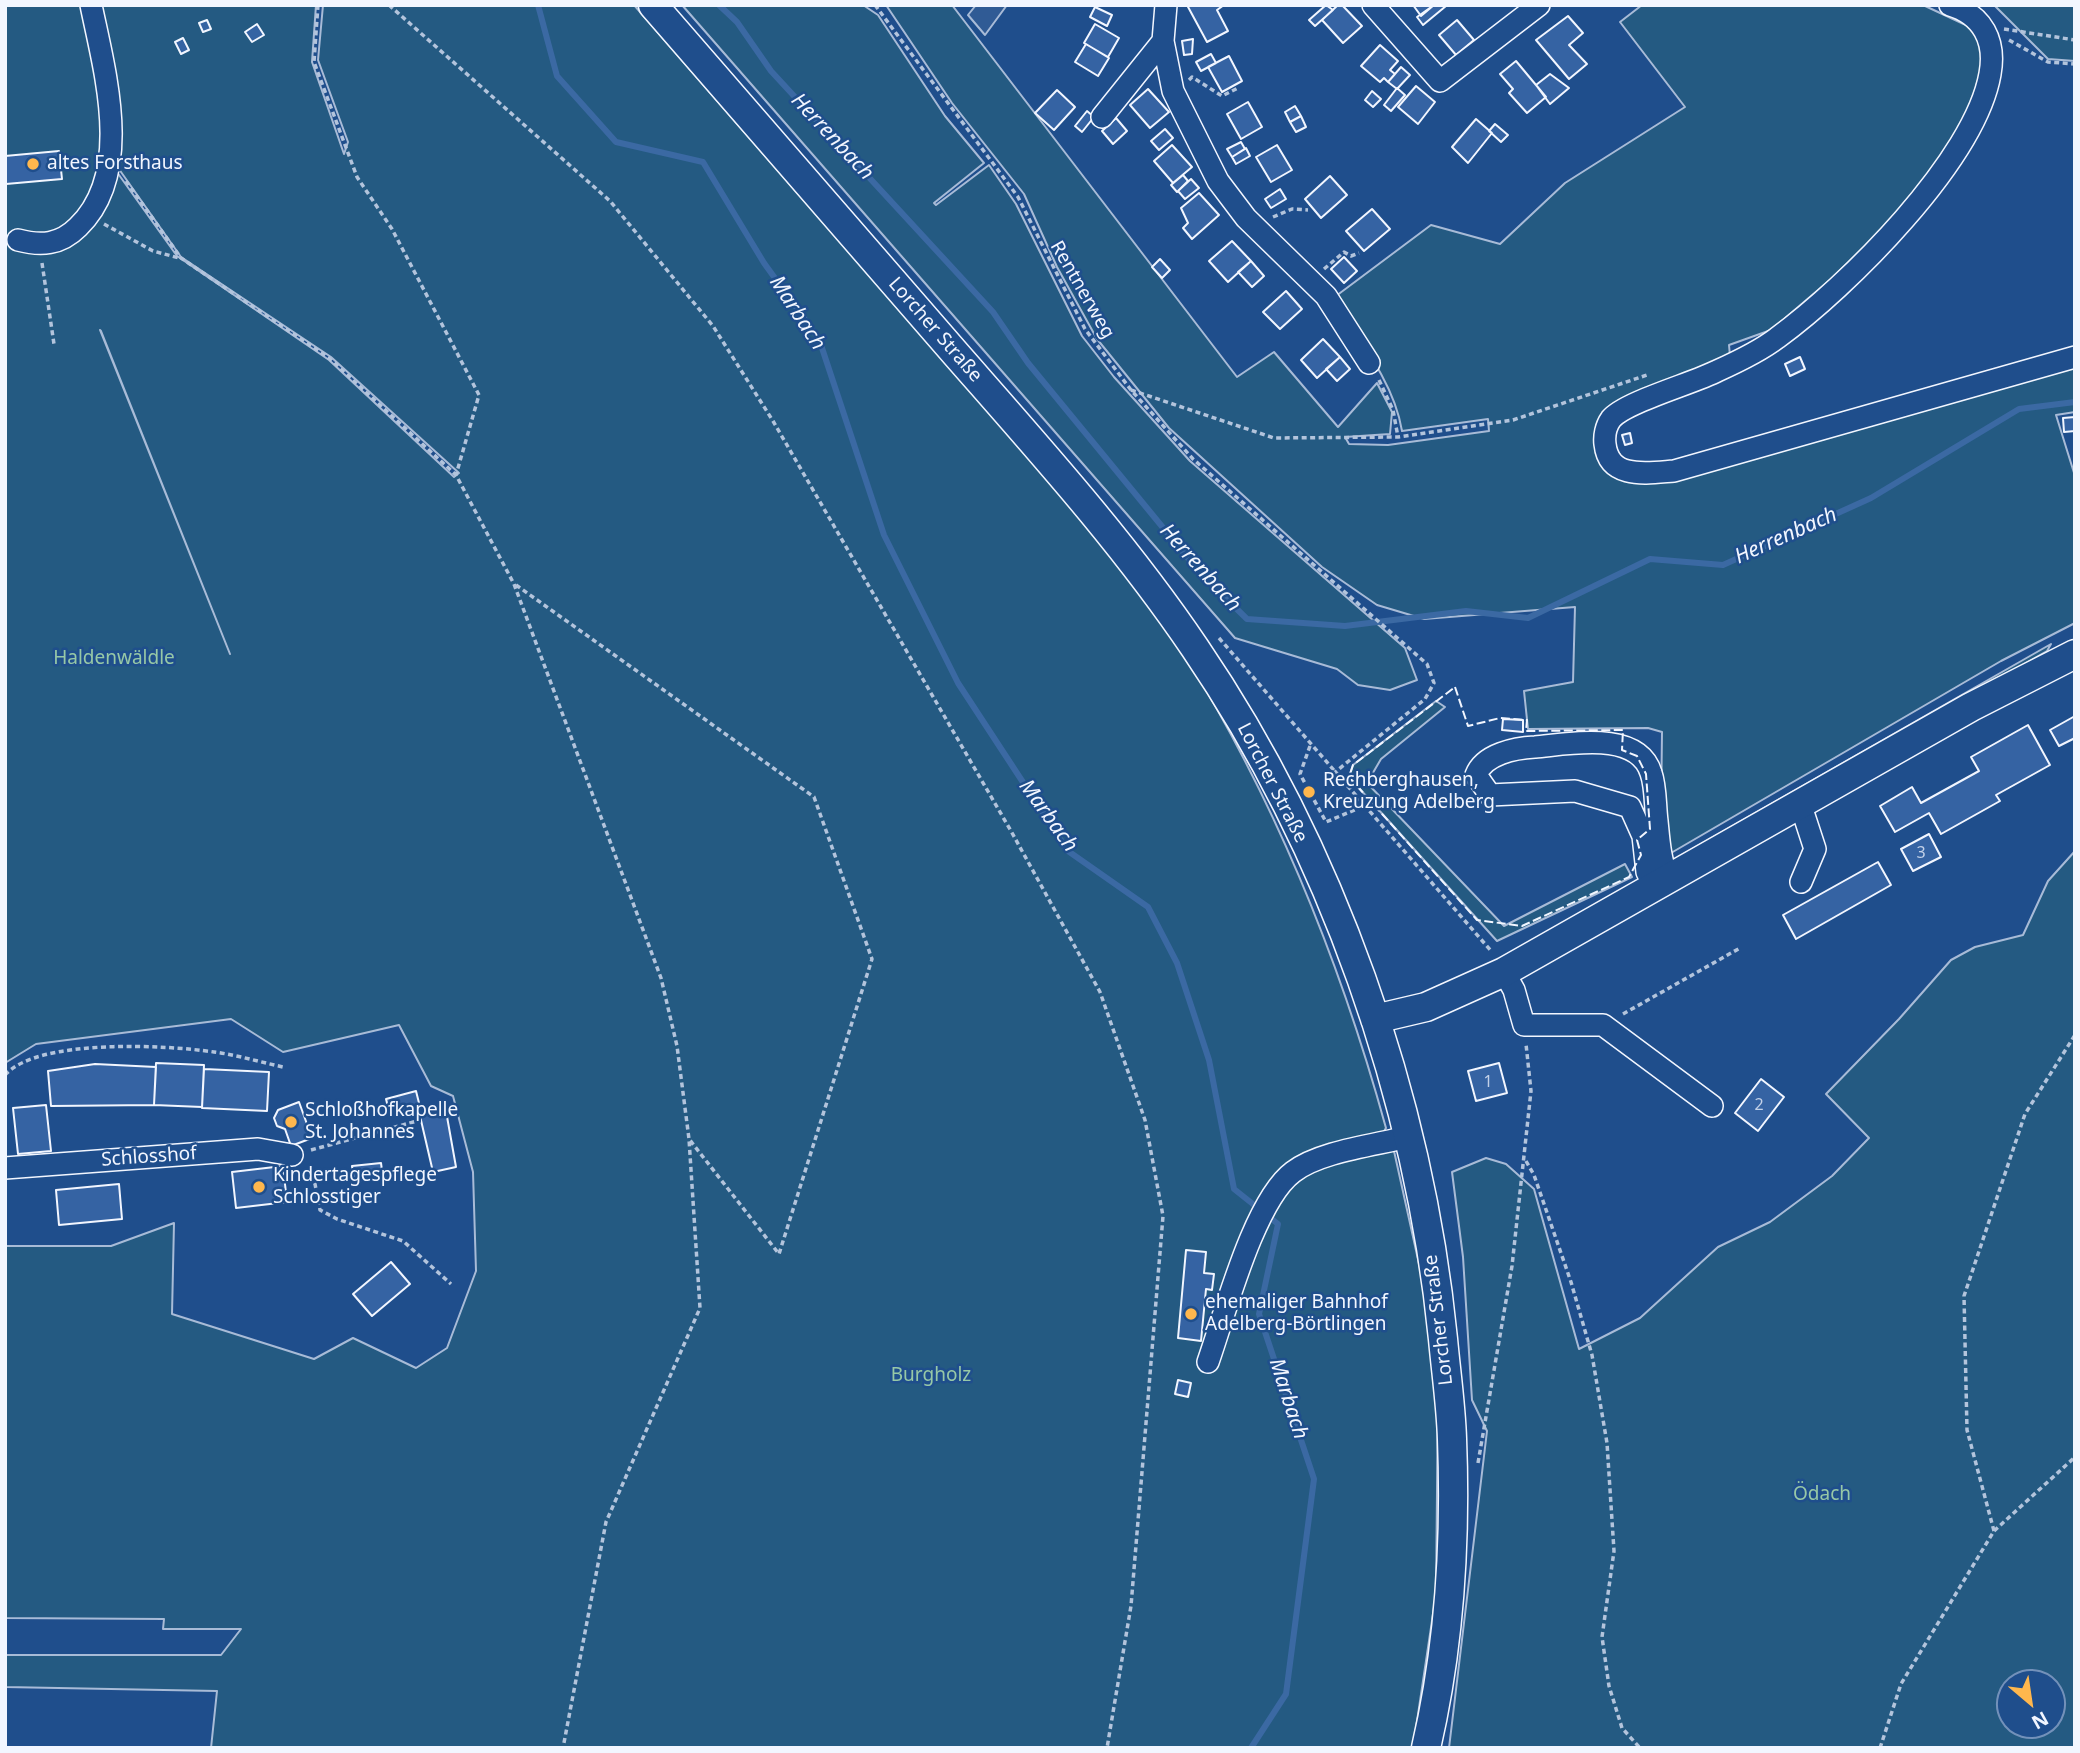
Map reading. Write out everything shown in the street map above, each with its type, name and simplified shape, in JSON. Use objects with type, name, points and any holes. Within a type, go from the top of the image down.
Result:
[{"type":"main road","name":"Lorcher Straße","points":[[653,5],[1120,544],[1197,650],[1245,728],[1284,802],[1339,921],[1375,1019],[1410,1136],[1438,1295],[1452,1440],[1449,1589],[1435,1708],[1426,1748]]},
{"type":"main road","points":[[1375,1019],[1426,1007],[1499,962],[1661,882],[1971,706],[2075,654]]},
{"type":"street","points":[[18,240],[39,246],[71,234],[92,214],[104,187],[111,127],[91,5]]},
{"type":"street","points":[[1166,5],[1163,41],[1173,92],[1218,181],[1259,230],[1319,289],[1369,363]]},
{"type":"street","points":[[1373,5],[1440,81],[1539,5]]},
{"type":"street","points":[[1950,5],[1964,9],[1988,27],[1992,66],[1971,126],[1947,168],[1906,217],[1816,305],[1776,339],[1717,371],[1630,407],[1612,418],[1605,433],[1606,452],[1619,468],[1627,472],[1674,471],[2075,358]]},
{"type":"street","points":[[1102,117],[1163,41]]},
{"type":"street","points":[[1623,745],[1639,752],[1651,773],[1662,863],[1661,882],[1647,872],[1643,835],[1630,807],[1575,791],[1490,795],[1476,775],[1479,765],[1497,755],[1531,747],[1623,745]]},
{"type":"street","points":[[1800,803],[1815,849],[1801,882]]},
{"type":"street","points":[[1499,962],[1514,990],[1524,1025],[1603,1025],[1712,1106]]},
{"type":"street","points":[[1208,1362],[1254,1231],[1278,1187],[1293,1171],[1313,1161],[1410,1136]]},
{"type":"street","name":"Schlosshof","points":[[5,1168],[258,1149],[292,1155]]},
{"type":"path","points":[[318,5],[314,62],[357,177],[392,229],[479,395],[456,475]]},
{"type":"path","points":[[389,5],[610,201],[712,326],[773,421],[1100,992],[1145,1120],[1163,1216],[1131,1606],[1107,1748]]},
{"type":"path","name":"Rentnerweg","points":[[877,6],[951,110],[993,160],[1018,197],[1085,329],[1131,390],[1193,459],[1427,664],[1434,683],[1425,699],[1334,773],[1364,806]]},
{"type":"path","points":[[1988,27],[2075,40]]},
{"type":"path","points":[[1988,27],[2048,62],[2075,64]]},
{"type":"path","points":[[1173,92],[1192,77],[1222,96],[1238,88]]},
{"type":"path","points":[[108,156],[181,258]]},
{"type":"path","points":[[1259,230],[1281,213],[1308,210]]},
{"type":"path","points":[[92,214],[115,232],[153,251],[181,258],[329,358],[456,475],[514,584],[661,978],[677,1046],[689,1139],[699,1308],[606,1522],[563,1748]]},
{"type":"path","points":[[39,246],[54,344]]},
{"type":"path","points":[[1319,289],[1344,252],[1351,256],[1359,253]]},
{"type":"path","points":[[1369,363],[1387,394],[1398,437]]},
{"type":"path","points":[[1131,390],[1274,438],[1398,437],[1513,419],[1649,375]]},
{"type":"path","points":[[514,584],[814,797],[872,960],[779,1254],[689,1139]]},
{"type":"path","points":[[1311,746],[1300,774],[1326,822],[1364,806],[1499,962]]},
{"type":"path","points":[[1603,1025],[1740,948]]},
{"type":"path","points":[[1476,1474],[1512,1266],[1525,1160],[1531,1091],[1524,1025]]},
{"type":"path","points":[[1994,1531],[1967,1430],[1964,1296],[2025,1114],[2075,1035]]},
{"type":"path","points":[[5,1075],[27,1059],[54,1052],[112,1047],[214,1052],[283,1067]]},
{"type":"path","points":[[417,1121],[292,1155],[315,1184],[320,1209],[337,1219],[403,1241],[451,1284]]},
{"type":"path","points":[[1525,1160],[1534,1175],[1572,1282],[1592,1355],[1607,1443],[1615,1550],[1602,1637],[1609,1686],[1622,1728],[1640,1748]]},
{"type":"path","points":[[1880,1748],[1901,1684],[1994,1531],[2075,1457]]},
{"type":"green space","points":[[5,5],[89,5],[109,161],[177,256],[329,360],[454,477],[459,473],[331,357],[181,257],[109,155],[92,5],[316,5],[312,62],[344,154],[348,142],[318,60],[323,5],[634,5],[1104,542],[1160,616],[1185,655],[1248,767],[1276,825],[1302,884],[1348,1004],[1386,1128],[1381,1136],[1294,1177],[1380,1147],[1394,1151],[1423,1282],[1438,1389],[1436,1594],[1413,1748],[211,1748],[217,1691],[5,1687],[5,1655],[221,1655],[241,1629],[163,1629],[164,1619],[5,1618],[5,1246],[111,1246],[174,1223],[172,1314],[314,1359],[353,1338],[416,1368],[447,1348],[476,1271],[473,1172],[453,1096],[431,1086],[399,1025],[283,1052],[231,1019],[36,1044],[5,1063]],"holes":[[[100,330],[101,331],[230,654]]]},
{"type":"green space","points":[[682,5],[863,5],[878,15],[945,116],[984,163],[934,203],[936,205],[989,165],[1016,204],[1082,336],[1114,377],[1190,461],[1405,648],[1417,680],[1390,690],[1358,685],[1337,669],[1235,638]]},
{"type":"green space","points":[[886,5],[952,5],[1237,377],[1274,352],[1338,427],[1377,383],[1392,412],[1390,434],[1345,437],[1349,444],[1388,445],[1489,431],[1488,419],[1402,431],[1398,413],[1383,379],[1332,299],[1431,225],[1500,244],[1565,183],[1685,107],[1620,22],[1642,5],[1923,5],[1970,27],[1980,42],[1984,60],[1964,126],[1895,217],[1831,279],[1771,330],[1729,345],[1730,356],[1603,426],[1633,477],[2075,364],[2075,412],[2056,415],[2075,476],[2075,623],[2001,661],[1671,853],[1661,814],[1662,732],[1648,728],[1528,729],[1524,691],[1573,682],[1575,607],[1424,619],[1377,605],[1322,567],[1169,428],[1097,339],[1057,267],[1024,194],[952,103]]},
{"type":"green space","points":[[1975,5],[2075,5],[2075,61],[2048,59],[1995,6]]},
{"type":"green space","points":[[2051,644],[2047,651],[1689,856],[1678,857]]},
{"type":"green space","points":[[1436,701],[1445,707],[1381,759],[1367,783],[1504,926],[1625,864],[1632,877],[1497,941],[1349,777],[1353,765]]},
{"type":"green space","name":"Ödach","points":[[2075,851],[2075,1748],[1449,1748],[1487,1431],[1472,1400],[1463,1257],[1452,1172],[1486,1158],[1506,1164],[1534,1189],[1579,1349],[1640,1318],[1718,1247],[1770,1222],[1832,1176],[1869,1138],[1826,1094],[1899,1019],[1951,960],[1975,947],[2023,935],[2048,881]]},
{"type":"shaded area","points":[[976,5],[1007,5],[985,35],[968,15]]},
{"type":"building","points":[[1187,5],[1224,5],[1217,10],[1228,31],[1207,42]]},
{"type":"building","points":[[1326,5],[1333,10],[1315,26],[1309,20]]},
{"type":"building","points":[[1338,5],[1342,5],[1362,26],[1343,43],[1322,20]]},
{"type":"building","points":[[1413,5],[1434,5],[1421,16]]},
{"type":"building","points":[[1434,5],[1446,6],[1423,25],[1417,17]]},
{"type":"building","points":[[1095,7],[1112,15],[1107,26],[1090,17]]},
{"type":"building","points":[[1568,16],[1583,33],[1569,45],[1587,64],[1569,79],[1536,40]]},
{"type":"building","points":[[207,20],[211,29],[203,32],[199,23]]},
{"type":"building","points":[[1457,20],[1474,40],[1456,55],[1439,35]]},
{"type":"building","points":[[257,24],[264,35],[252,42],[245,32]]},
{"type":"building","points":[[1095,24],[1119,38],[1108,57],[1084,43]]},
{"type":"building","points":[[183,38],[189,50],[181,54],[175,42]]},
{"type":"building","points":[[1193,39],[1192,54],[1184,55],[1182,41]]},
{"type":"building","points":[[1086,44],[1109,58],[1098,76],[1075,62]]},
{"type":"building","points":[[1380,45],[1398,61],[1390,70],[1395,74],[1388,82],[1384,78],[1380,82],[1361,66]]},
{"type":"building","points":[[1211,54],[1216,63],[1201,71],[1196,62]]},
{"type":"building","points":[[1229,56],[1242,81],[1222,92],[1208,67]]},
{"type":"building","points":[[1516,61],[1546,97],[1527,113],[1509,93],[1513,89],[1500,74]]},
{"type":"building","points":[[1401,67],[1410,75],[1397,89],[1388,82]]},
{"type":"building","points":[[1550,74],[1569,88],[1550,104],[1536,85]]},
{"type":"building","points":[[1416,86],[1435,102],[1418,124],[1398,107]]},
{"type":"building","points":[[1397,88],[1405,95],[1391,111],[1384,105]]},
{"type":"building","points":[[1148,89],[1169,112],[1150,128],[1130,105]]},
{"type":"building","points":[[1057,90],[1075,107],[1054,130],[1035,113]]},
{"type":"building","points":[[1372,91],[1381,99],[1373,107],[1365,100]]},
{"type":"building","points":[[1248,102],[1262,127],[1241,139],[1227,114]]},
{"type":"building","points":[[1295,106],[1301,116],[1290,122],[1285,112]]},
{"type":"building","points":[[1087,111],[1094,117],[1082,132],[1075,126]]},
{"type":"building","points":[[1301,116],[1306,127],[1296,132],[1290,122]]},
{"type":"building","points":[[1116,118],[1127,131],[1113,144],[1102,131]]},
{"type":"building","points":[[1476,119],[1492,133],[1468,163],[1452,147]]},
{"type":"building","points":[[1495,124],[1508,135],[1501,142],[1489,131]]},
{"type":"building","points":[[1165,129],[1173,138],[1159,150],[1151,141]]},
{"type":"building","points":[[1241,142],[1245,149],[1232,157],[1227,149]]},
{"type":"building","points":[[1172,145],[1192,167],[1173,183],[1154,161]]},
{"type":"building","points":[[1277,145],[1292,170],[1271,182],[1256,157]]},
{"type":"building","points":[[1246,148],[1250,156],[1236,164],[1232,157]]},
{"type":"building","name":"altes Forsthaus","points":[[59,151],[62,179],[6,184],[5,156]]},
{"type":"building","points":[[1183,175],[1188,181],[1177,192],[1171,185]]},
{"type":"building","points":[[1330,176],[1347,195],[1321,218],[1305,199]]},
{"type":"building","points":[[1191,179],[1199,188],[1185,199],[1178,191]]},
{"type":"building","points":[[1280,189],[1286,199],[1271,208],[1265,199]]},
{"type":"building","points":[[1199,193],[1219,215],[1192,239],[1183,228],[1188,223],[1181,208]]},
{"type":"building","points":[[1372,209],[1390,229],[1364,251],[1346,231]]},
{"type":"building","points":[[1232,241],[1251,261],[1228,282],[1209,261]]},
{"type":"building","points":[[1344,257],[1357,271],[1344,283],[1331,269]]},
{"type":"building","points":[[1160,259],[1170,270],[1162,278],[1152,267]]},
{"type":"building","points":[[1251,261],[1264,276],[1252,287],[1238,272]]},
{"type":"building","points":[[1286,291],[1302,309],[1280,329],[1263,312]]},
{"type":"building","points":[[1323,339],[1340,357],[1317,378],[1301,360]]},
{"type":"building","points":[[1340,357],[1350,369],[1337,381],[1326,369]]},
{"type":"building","points":[[1800,357],[1805,369],[1790,376],[1785,364]]},
{"type":"building","points":[[2075,417],[2075,431],[2064,432],[2063,418]]},
{"type":"building","points":[[1630,433],[1632,443],[1625,445],[1622,435]]},
{"type":"building","points":[[2075,716],[2075,738],[2059,746],[2050,730]]},
{"type":"building","points":[[1503,719],[1523,720],[1523,732],[1502,730]]},
{"type":"building","points":[[2028,725],[2050,765],[1996,795],[2000,801],[1941,834],[1929,813],[1895,832],[1880,806],[1912,787],[1921,803],[1979,771],[1971,757]]},
{"type":"building","points":[[1929,834],[1941,857],[1913,871],[1901,849]]},
{"type":"building","points":[[1878,862],[1891,885],[1796,939],[1783,915]]},
{"type":"building","points":[[156,1063],[204,1065],[202,1107],[154,1105]]},
{"type":"building","points":[[1499,1063],[1507,1093],[1476,1101],[1468,1071]]},
{"type":"building","points":[[95,1064],[156,1067],[154,1105],[51,1106],[48,1071]]},
{"type":"building","points":[[204,1069],[269,1072],[267,1111],[202,1108]]},
{"type":"building","points":[[1761,1079],[1784,1097],[1758,1131],[1735,1113]]},
{"type":"building","points":[[416,1091],[420,1107],[390,1115],[386,1099]]},
{"type":"building","name":"Schloßhofkapelle St. Johannes","points":[[299,1102],[312,1138],[291,1146],[285,1129],[277,1126],[274,1118],[278,1110]]},
{"type":"building","points":[[46,1105],[51,1151],[18,1154],[13,1108]]},
{"type":"building","points":[[446,1111],[456,1167],[433,1172],[420,1116]]},
{"type":"building","points":[[381,1163],[383,1178],[354,1181],[352,1166]]},
{"type":"building","name":"Kindertagespflege Schlosstiger","points":[[283,1166],[287,1202],[236,1208],[232,1172]]},
{"type":"building","points":[[119,1184],[122,1219],[59,1225],[56,1190]]},
{"type":"building","name":"ehemaliger Bahnhof Adelberg-Börtlingen","points":[[1186,1250],[1206,1252],[1204,1273],[1214,1274],[1212,1290],[1206,1289],[1201,1341],[1178,1338]]},
{"type":"building","points":[[391,1262],[410,1284],[372,1316],[353,1294]]},
{"type":"building","points":[[1178,1380],[1191,1383],[1188,1397],[1175,1394]]},
{"type":"waterway","name":"Marbach","points":[[538,5],[557,76],[616,142],[703,162],[764,263],[819,339],[884,535],[958,683],[1068,851],[1148,907],[1177,963],[1209,1060],[1234,1189],[1278,1224],[1259,1314],[1314,1479],[1286,1694],[1251,1748]]},
{"type":"waterway","name":"Herrenbach","points":[[719,5],[737,22],[771,71],[993,312],[1028,363],[1201,574],[1247,619],[1345,626],[1466,611],[1528,618],[1650,559],[1723,565],[1871,498],[2019,409],[2075,402]]},
{"type":"fence","points":[[1455,687],[1468,726],[1500,718],[1527,720],[1526,731],[1623,730],[1622,750],[1637,756],[1646,774],[1650,829],[1637,840],[1641,855],[1629,877],[1522,926],[1477,920],[1349,777],[1353,765],[1455,687]]},
{"type":"place","name":"altes Forsthaus","points":[[33,164]]},
{"type":"place","name":"Rechberghausen, Kreuzung Adelberg","points":[[1309,792]]},
{"type":"place","name":"Schloßhofkapelle St. Johannes","points":[[291,1122]]},
{"type":"place","name":"Kindertagespflege Schlosstiger","points":[[259,1187]]},
{"type":"place","name":"ehemaliger Bahnhof Adelberg-Börtlingen","points":[[1191,1314]]},
{"type":"park label","name":"Haldenwäldle","points":[[114,659]]},
{"type":"park label","name":"Burgholz","points":[[931,1376]]}]
